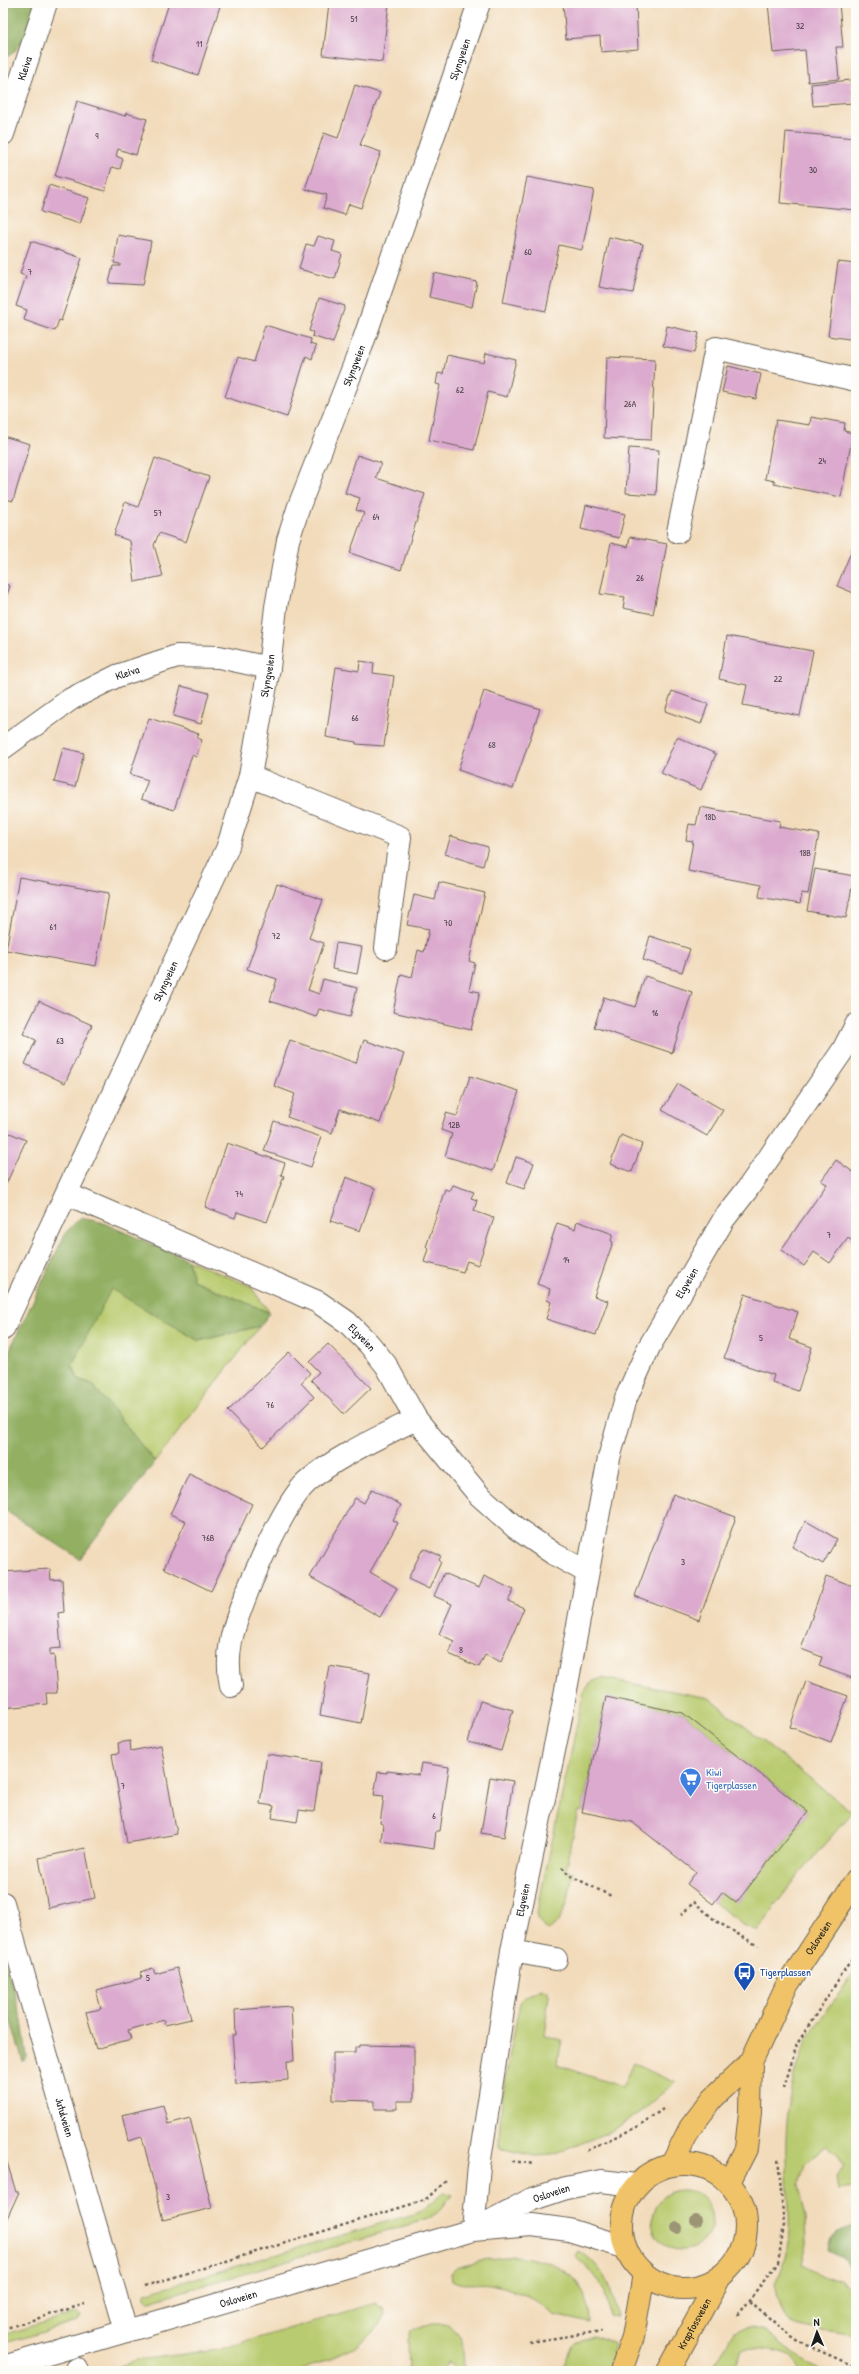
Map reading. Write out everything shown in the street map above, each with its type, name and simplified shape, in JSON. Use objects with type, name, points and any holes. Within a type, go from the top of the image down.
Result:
[{"type":"main road","name":"Osloveien","points":[[672,2164],[690,2128],[713,2098],[751,2062],[786,1987],[856,1880]]},
{"type":"main road","name":"Osloveien","points":[[729,2182],[746,2149],[750,2112],[751,2062]]},
{"type":"main road","points":[[692,2163],[712,2170],[729,2182],[741,2200],[746,2221],[744,2243],[735,2262],[720,2277],[700,2286],[678,2288],[644,2274],[632,2262],[624,2248],[621,2231],[622,2214],[627,2199],[636,2185],[652,2172],[672,2164],[692,2163]]},
{"type":"main road","points":[[621,2371],[633,2336],[644,2274]]},
{"type":"main road","name":"Krapfossveien","points":[[668,2371],[720,2277]]},
{"type":"street","name":"Kleiva","points":[[3,134],[46,3]]},
{"type":"street","name":"Slyngveien","points":[[3,1329],[227,849],[250,776],[269,668],[276,607],[288,540],[299,506],[362,345],[479,3]]},
{"type":"street","points":[[678,532],[716,348],[856,380]]},
{"type":"street","name":"Kleiva","points":[[3,748],[71,699],[117,676],[177,656],[219,657],[269,668]]},
{"type":"street","points":[[250,776],[400,837],[386,948]]},
{"type":"street","name":"Elgveien","points":[[473,2230],[479,2166],[512,1951],[560,1722],[609,1458],[626,1398],[649,1347],[724,1219],[746,1191],[843,1050],[856,1025]]},
{"type":"street","name":"Elgveien","points":[[67,1194],[324,1306],[347,1322],[369,1344],[386,1365],[416,1419],[479,1495],[516,1528],[554,1554],[587,1572]]},
{"type":"street","points":[[230,1686],[228,1667],[231,1640],[262,1560],[290,1504],[305,1484],[324,1469],[416,1419]]},
{"type":"street","name":"Jutulveien","points":[[3,1904],[114,2296],[126,2331]]},
{"type":"street","points":[[512,1951],[556,1959]]},
{"type":"street","name":"Osloveien","points":[[473,2230],[530,2200],[566,2188],[601,2181],[636,2185]]},
{"type":"street","name":"Osloveien","points":[[3,2367],[473,2230],[532,2225],[569,2230],[624,2248]]},
{"type":"path","points":[[558,1861],[569,1875],[614,1897]]},
{"type":"path","points":[[681,1915],[694,1902],[716,1921],[758,1946]]},
{"type":"path","points":[[783,2094],[797,2044],[856,1952]]},
{"type":"path","points":[[581,2153],[638,2127],[667,2105]]},
{"type":"path","points":[[778,2154],[784,2225],[778,2263],[750,2300],[783,2330],[800,2342],[856,2367]]},
{"type":"path","points":[[506,2160],[536,2164]]},
{"type":"path","points":[[3,2329],[425,2200],[449,2177]]},
{"type":"path","points":[[529,2342],[605,2331]]},
{"type":"green space","points":[[3,3],[38,3],[20,44],[15,51],[3,57]]},
{"type":"green space","points":[[80,1218],[101,1222],[188,1260],[193,1280],[270,1313],[260,1326],[199,1341],[111,1289],[72,1365],[78,1379],[92,1384],[155,1462],[80,1559],[3,1509],[3,1364],[66,1232]]},
{"type":"green space","points":[[188,1260],[250,1286],[270,1313],[193,1280]]},
{"type":"green space","points":[[111,1288],[199,1341],[260,1326],[155,1462],[92,1384],[78,1379],[72,1364]]},
{"type":"green space","points":[[602,1678],[709,1698],[851,1811],[856,1799],[856,1803],[850,1816],[805,1867],[756,1931],[741,1924],[714,1902],[722,1892],[736,1903],[808,1812],[683,1713],[606,1698],[582,1812],[578,1811],[566,1870],[573,1872],[567,1904],[560,1918],[549,1930],[541,1923],[537,1912],[584,1691],[593,1681]]},
{"type":"green space","points":[[3,1951],[22,2021],[27,2057],[23,2062],[3,1994]]},
{"type":"green space","points":[[856,1969],[856,2194],[854,2188],[838,2190],[836,2178],[843,2166],[838,2154],[826,2146],[805,2164],[799,2185],[806,2218],[807,2244],[802,2265],[825,2277],[841,2279],[855,2293],[856,2337],[839,2332],[808,2328],[792,2323],[787,2319],[783,2311],[775,2284],[783,2267],[789,2231],[786,2140],[789,2101],[798,2060],[809,2037]]},
{"type":"green space","points":[[540,1988],[546,1990],[549,1995],[544,2035],[562,2040],[557,2065],[622,2087],[633,2063],[675,2083],[641,2112],[611,2131],[553,2155],[535,2156],[499,2148],[499,2130],[506,2077],[519,2007],[522,1999]]},
{"type":"green space","points":[[676,2190],[688,2190],[699,2195],[707,2203],[712,2214],[710,2232],[699,2245],[688,2250],[676,2250],[665,2245],[657,2237],[652,2226],[652,2214],[657,2203],[665,2195]]},
{"type":"green space","points":[[444,2192],[453,2195],[441,2210],[428,2219],[150,2301],[145,2300],[145,2293],[420,2212]]},
{"type":"green space","points":[[856,2225],[856,2274],[851,2271],[845,2259],[835,2255],[829,2250],[832,2238],[838,2232]]},
{"type":"green space","points":[[579,2251],[595,2264],[606,2279],[617,2317],[609,2316],[606,2298],[599,2282],[589,2269],[575,2257]]},
{"type":"green space","points":[[514,2256],[544,2262],[557,2267],[568,2274],[577,2283],[584,2294],[588,2307],[590,2323],[553,2315],[533,2299],[506,2288],[490,2284],[466,2284],[453,2280],[452,2273],[456,2268],[488,2259]]},
{"type":"green space","points":[[376,2303],[384,2311],[383,2319],[376,2329],[354,2348],[300,2371],[120,2371],[122,2364],[136,2360],[217,2350]]},
{"type":"green space","points":[[76,2313],[81,2316],[77,2322],[3,2344],[3,2335]]},
{"type":"green space","points":[[432,2324],[449,2324],[454,2329],[461,2340],[464,2371],[460,2371],[448,2362],[440,2371],[409,2371],[408,2342],[411,2330]]},
{"type":"green space","points":[[748,2327],[765,2331],[786,2348],[822,2371],[801,2371],[792,2356],[755,2348],[742,2349],[734,2371],[709,2371],[735,2331]]},
{"type":"green space","points":[[594,2335],[615,2344],[607,2371],[563,2371],[569,2351],[575,2343],[579,2340]]},
{"type":"building","points":[[169,3],[221,3],[198,75],[151,60]]},
{"type":"building","points":[[329,3],[389,3],[382,62],[323,55]]},
{"type":"building","points":[[563,3],[636,3],[638,49],[601,52],[600,36],[566,39]]},
{"type":"building","points":[[768,3],[839,3],[843,47],[836,47],[839,79],[808,82],[805,50],[773,53]]},
{"type":"building","points":[[851,80],[853,103],[813,106],[811,84]]},
{"type":"building","points":[[355,85],[380,93],[360,145],[381,152],[361,208],[349,204],[345,215],[323,208],[327,195],[305,189],[324,133],[338,138]]},
{"type":"building","points":[[77,101],[125,116],[126,113],[147,119],[136,155],[118,149],[116,156],[123,159],[120,169],[112,167],[105,191],[55,176]]},
{"type":"building","points":[[786,132],[856,138],[856,210],[780,203]]},
{"type":"building","points":[[527,177],[594,190],[582,250],[559,245],[546,311],[503,302]]},
{"type":"building","points":[[49,185],[89,198],[80,224],[41,212]]},
{"type":"building","points":[[118,235],[151,241],[143,285],[109,283],[113,266],[120,266],[120,264],[114,263]]},
{"type":"building","points":[[318,236],[335,241],[332,251],[342,254],[335,279],[299,269],[306,244],[314,246]]},
{"type":"building","points":[[609,237],[643,244],[633,293],[599,287]]},
{"type":"building","points":[[31,241],[82,258],[61,321],[59,320],[55,331],[24,320],[27,310],[16,306],[26,276],[20,274]]},
{"type":"building","points":[[838,262],[856,264],[856,340],[828,336]]},
{"type":"building","points":[[434,273],[477,282],[472,307],[429,297]]},
{"type":"building","points":[[319,298],[345,306],[333,343],[312,336],[313,332],[309,331]]},
{"type":"building","points":[[265,325],[311,339],[310,344],[316,346],[312,359],[306,356],[287,417],[225,397],[238,357],[254,362]]},
{"type":"building","points":[[667,326],[699,333],[694,353],[663,346]]},
{"type":"building","points":[[486,353],[516,360],[507,397],[488,392],[474,450],[429,440],[440,385],[436,384],[438,373],[443,374],[447,355],[484,363]]},
{"type":"building","points":[[607,357],[655,359],[651,440],[604,438]]},
{"type":"building","points":[[728,366],[761,374],[756,399],[722,392]]},
{"type":"building","points":[[811,417],[845,423],[844,431],[853,433],[841,497],[774,484],[775,481],[765,479],[776,420],[810,425]]},
{"type":"building","points":[[3,436],[30,444],[13,501],[3,498]]},
{"type":"building","points":[[629,448],[659,450],[656,495],[626,493]]},
{"type":"building","points":[[357,455],[381,463],[376,478],[425,494],[401,570],[350,553],[364,513],[356,510],[360,498],[345,493]]},
{"type":"building","points":[[155,458],[209,477],[186,542],[159,533],[154,545],[163,576],[135,582],[130,541],[114,535],[125,502],[138,507]]},
{"type":"building","points":[[586,505],[625,514],[619,538],[581,529]]},
{"type":"building","points":[[630,537],[667,544],[653,614],[623,608],[625,597],[600,594],[611,543],[628,547]]},
{"type":"building","points":[[856,540],[856,594],[837,586]]},
{"type":"building","points":[[3,583],[10,586],[3,606]]},
{"type":"building","points":[[727,636],[813,651],[800,716],[743,705],[747,685],[719,679]]},
{"type":"building","points":[[360,661],[374,663],[373,673],[394,676],[384,746],[356,744],[356,742],[326,737],[336,667],[359,671]]},
{"type":"building","points":[[181,686],[209,693],[201,724],[173,716]]},
{"type":"building","points":[[484,691],[540,709],[513,789],[458,770]]},
{"type":"building","points":[[672,691],[708,704],[701,724],[665,711]]},
{"type":"building","points":[[149,718],[199,734],[197,738],[202,740],[196,757],[192,755],[174,810],[141,799],[148,780],[130,774]]},
{"type":"building","points":[[677,737],[716,754],[701,790],[661,773]]},
{"type":"building","points":[[63,748],[84,753],[75,787],[54,782]]},
{"type":"building","points":[[700,807],[780,821],[779,827],[819,834],[808,894],[802,893],[800,904],[759,897],[761,885],[688,871],[693,841],[686,840],[689,824],[696,825]]},
{"type":"building","points":[[451,836],[488,847],[483,866],[445,854]]},
{"type":"building","points":[[815,869],[854,876],[846,918],[807,911]]},
{"type":"building","points":[[19,877],[109,893],[96,966],[6,950]]},
{"type":"building","points":[[439,882],[485,893],[469,961],[475,963],[469,990],[480,992],[471,1030],[393,1012],[401,974],[412,977],[418,950],[424,952],[429,929],[407,925],[414,895],[435,900]]},
{"type":"building","points":[[277,884],[323,900],[309,938],[324,943],[308,990],[319,994],[323,979],[357,988],[350,1017],[319,1009],[316,1017],[270,1001],[277,979],[247,969]]},
{"type":"building","points":[[650,936],[690,949],[682,972],[643,960]]},
{"type":"building","points":[[336,943],[362,947],[357,974],[332,969]]},
{"type":"building","points":[[645,976],[692,992],[672,1053],[594,1027],[604,997],[635,1007]]},
{"type":"building","points":[[39,1001],[92,1025],[65,1083],[25,1064],[36,1040],[23,1034]]},
{"type":"building","points":[[290,1040],[356,1063],[364,1040],[404,1054],[380,1123],[340,1109],[332,1133],[287,1117],[295,1094],[274,1086]]},
{"type":"building","points":[[470,1076],[519,1091],[493,1171],[445,1156],[452,1134],[441,1130],[446,1113],[457,1116]]},
{"type":"building","points":[[678,1084],[723,1110],[707,1136],[662,1110]]},
{"type":"building","points":[[274,1121],[321,1137],[311,1167],[264,1151]]},
{"type":"building","points":[[3,1130],[26,1140],[3,1191]]},
{"type":"building","points":[[621,1135],[642,1144],[632,1172],[610,1164]]},
{"type":"building","points":[[227,1143],[285,1163],[281,1175],[284,1176],[267,1222],[237,1212],[235,1218],[205,1207]]},
{"type":"building","points":[[516,1157],[534,1163],[524,1189],[507,1183]]},
{"type":"building","points":[[836,1160],[856,1174],[856,1238],[853,1241],[848,1238],[830,1263],[814,1252],[804,1266],[781,1250],[827,1184],[821,1181]]},
{"type":"building","points":[[346,1177],[375,1188],[360,1231],[331,1221]]},
{"type":"building","points":[[453,1185],[474,1192],[471,1198],[477,1200],[474,1211],[494,1218],[478,1265],[467,1261],[463,1272],[424,1262],[428,1249],[426,1247],[445,1189],[450,1191]]},
{"type":"building","points":[[577,1221],[613,1234],[611,1241],[613,1242],[594,1296],[608,1301],[596,1335],[546,1319],[551,1302],[547,1300],[550,1289],[537,1284],[557,1223],[575,1229]]},
{"type":"building","points":[[745,1294],[798,1312],[789,1339],[812,1347],[798,1391],[772,1382],[774,1375],[724,1358]]},
{"type":"building","points":[[328,1344],[371,1388],[344,1414],[311,1380],[319,1372],[309,1362]]},
{"type":"building","points":[[289,1352],[310,1373],[301,1383],[314,1397],[263,1447],[228,1411]]},
{"type":"building","points":[[189,1474],[252,1504],[211,1591],[164,1568],[186,1521],[170,1514]]},
{"type":"building","points":[[372,1489],[401,1505],[393,1520],[398,1523],[370,1572],[397,1588],[380,1617],[310,1577],[355,1498],[364,1503]]},
{"type":"building","points":[[673,1494],[736,1517],[699,1620],[635,1596]]},
{"type":"building","points":[[806,1521],[837,1539],[823,1564],[792,1547]]},
{"type":"building","points":[[425,1549],[441,1556],[439,1560],[441,1562],[429,1589],[408,1579],[421,1552]]},
{"type":"building","points":[[50,1569],[51,1580],[62,1579],[64,1612],[58,1613],[61,1648],[50,1649],[50,1656],[54,1655],[57,1693],[46,1693],[47,1704],[3,1708],[3,1614],[6,1614],[3,1572]]},
{"type":"building","points":[[444,1573],[479,1588],[484,1576],[514,1590],[508,1601],[524,1608],[501,1662],[485,1655],[479,1667],[449,1654],[454,1641],[439,1634],[452,1604],[434,1596]]},
{"type":"building","points":[[826,1576],[856,1587],[855,1679],[819,1666],[822,1657],[801,1649]]},
{"type":"building","points":[[329,1666],[370,1673],[361,1723],[320,1715]]},
{"type":"building","points":[[806,1681],[848,1696],[831,1742],[790,1727]]},
{"type":"building","points":[[606,1697],[683,1713],[808,1812],[736,1903],[722,1892],[713,1904],[687,1884],[696,1872],[632,1822],[582,1812]]},
{"type":"building","points":[[480,1701],[513,1710],[501,1751],[468,1742]]},
{"type":"building","points":[[130,1741],[131,1751],[161,1745],[177,1834],[127,1843],[112,1754],[119,1753],[118,1743]]},
{"type":"building","points":[[267,1754],[321,1762],[314,1812],[299,1810],[297,1822],[272,1818],[274,1806],[260,1804]]},
{"type":"building","points":[[421,1763],[449,1767],[440,1831],[436,1831],[434,1849],[381,1841],[383,1824],[380,1823],[384,1796],[374,1795],[378,1772],[387,1773],[387,1771],[419,1775]]},
{"type":"building","points":[[490,1777],[513,1781],[504,1837],[481,1833]]},
{"type":"building","points":[[85,1848],[95,1898],[48,1908],[39,1858]]},
{"type":"building","points":[[153,1968],[155,1974],[177,1968],[191,2019],[165,2025],[164,2020],[128,2030],[131,2039],[96,2049],[86,2012],[101,2009],[96,1990],[142,1978],[141,1972]]},
{"type":"building","points":[[291,2006],[294,2061],[287,2061],[288,2080],[236,2084],[232,2035],[236,2035],[235,2010]]},
{"type":"building","points":[[359,2045],[414,2046],[414,2101],[397,2101],[397,2109],[375,2109],[375,2101],[333,2100],[333,2053],[355,2053],[355,2047],[359,2047]]},
{"type":"building","points":[[163,2105],[168,2124],[190,2118],[212,2208],[163,2220],[142,2137],[128,2141],[122,2115]]},
{"type":"building","points":[[3,2149],[16,2192],[19,2192],[3,2227]]},
{"type":"place","name":"Kiwi Tigerplassen","points":[[691,1798]]},
{"type":"place","name":"Tigerplassen","points":[[745,1992]]}]
